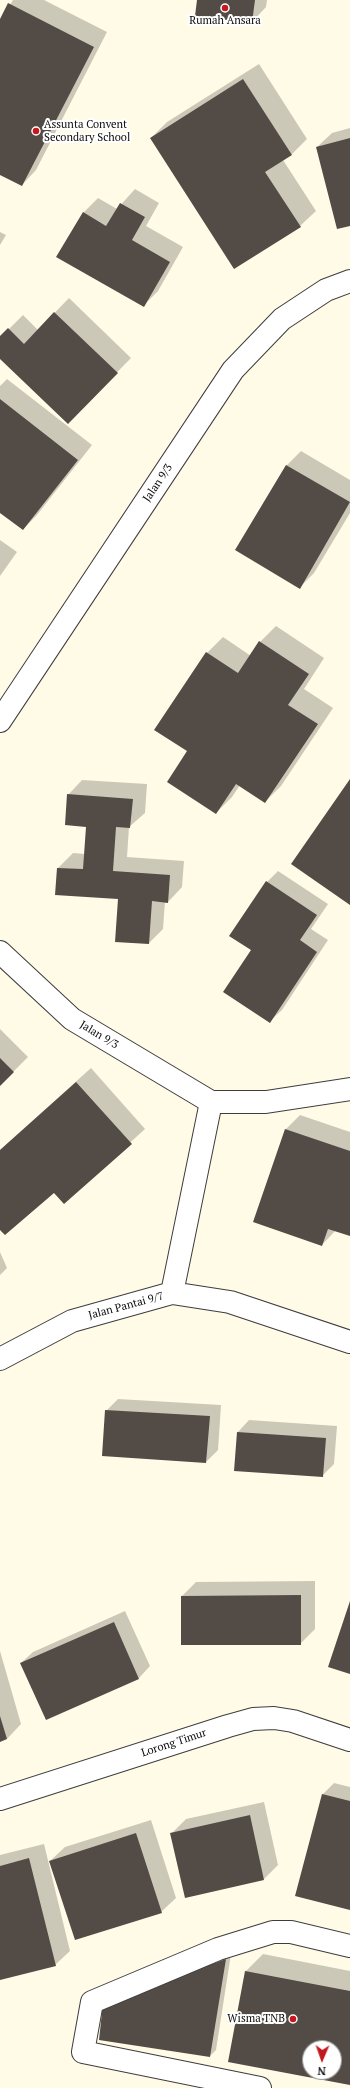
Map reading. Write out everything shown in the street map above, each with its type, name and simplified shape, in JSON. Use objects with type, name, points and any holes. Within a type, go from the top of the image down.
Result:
[{"type":"street","name":"Jalan 9/3","points":[[0,721],[233,370],[282,319],[326,290],[350,281]]},
{"type":"street","name":"Jalan 9/3","points":[[0,952],[72,1019],[211,1102]]},
{"type":"street","points":[[172,1293],[211,1102],[266,1102],[350,1089]]},
{"type":"street","name":"Jalan Pantai 9/7","points":[[0,1359],[72,1321],[172,1293],[230,1302],[350,1342]]},
{"type":"street","name":"Lorong Timur","points":[[0,1799],[253,1719],[274,1718],[292,1721],[350,1740]]},
{"type":"street","points":[[260,2088],[83,2052],[92,2002],[218,1949],[273,1932],[291,1932],[350,1946]]},
{"type":"building","name":"Rumah Ansara","points":[[197,0],[255,0],[252,23],[195,16]]},
{"type":"building","points":[[8,3],[94,47],[22,186],[0,175],[0,19]]},
{"type":"building","points":[[243,79],[292,155],[265,172],[301,227],[234,269],[150,138]]},
{"type":"building","points":[[350,138],[350,226],[337,229],[316,147]]},
{"type":"building","points":[[120,203],[145,217],[132,240],[170,262],[144,307],[56,257],[83,212],[106,226]]},
{"type":"building","points":[[54,312],[118,373],[68,424],[0,359],[0,336],[8,328],[24,344]]},
{"type":"building","points":[[0,399],[78,460],[23,530],[0,513]]},
{"type":"building","points":[[286,465],[350,502],[300,589],[235,550]]},
{"type":"building","points":[[259,641],[309,674],[288,705],[318,724],[265,803],[236,784],[216,814],[167,782],[187,751],[154,730],[206,652],[238,673]]},
{"type":"building","points":[[350,779],[350,905],[291,864]]},
{"type":"building","points":[[67,794],[133,799],[130,828],[116,827],[113,871],[170,875],[168,903],[152,901],[149,944],[115,942],[118,899],[55,895],[57,868],[83,869],[86,827],[65,825]]},
{"type":"building","points":[[266,881],[317,915],[300,940],[317,952],[270,1023],[223,992],[251,950],[229,936]]},
{"type":"building","points":[[0,1058],[14,1072],[0,1086]]},
{"type":"building","points":[[76,1082],[132,1144],[64,1204],[54,1193],[5,1235],[0,1230],[0,1150]]},
{"type":"building","points":[[285,1129],[350,1151],[350,1236],[328,1229],[322,1246],[253,1222]]},
{"type":"building","points":[[105,1410],[210,1416],[206,1463],[102,1456]]},
{"type":"building","points":[[237,1432],[326,1438],[323,1477],[234,1471]]},
{"type":"building","points":[[301,1595],[301,1645],[181,1645],[181,1596]]},
{"type":"building","points":[[350,1601],[350,1674],[328,1667]]},
{"type":"building","points":[[114,1622],[139,1679],[46,1720],[20,1663]]},
{"type":"building","points":[[0,1716],[7,1739],[0,1742]]},
{"type":"building","points":[[322,1794],[350,1801],[350,1910],[295,1896]]},
{"type":"building","points":[[250,1815],[264,1880],[185,1898],[170,1833]]},
{"type":"building","points":[[136,1833],[162,1913],[75,1940],[49,1861]]},
{"type":"building","points":[[29,1858],[56,1966],[0,1980],[0,1866]]},
{"type":"building","points":[[226,1959],[210,2057],[99,2040],[103,2003]]},
{"type":"building","name":"Wisma TNB","points":[[245,1971],[350,1991],[350,2085],[323,2080],[342,2080],[342,2040],[302,2040],[302,2076],[228,2062]]},
{"type":"place","name":"Rumah Ansara","points":[[225,8]]},
{"type":"place","name":"Assunta Convent Secondary School","points":[[36,131]]},
{"type":"place","name":"Wisma TNB","points":[[293,2019]]}]
